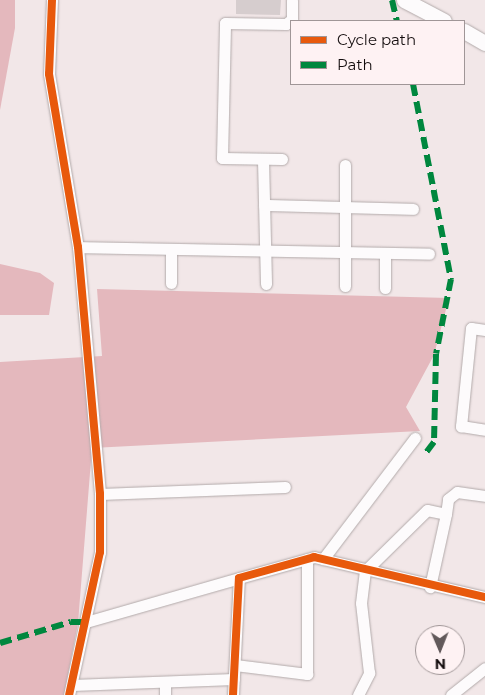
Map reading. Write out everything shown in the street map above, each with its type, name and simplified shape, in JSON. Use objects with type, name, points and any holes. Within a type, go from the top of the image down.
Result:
[{"type":"street","points":[[52,0],[50,74],[78,247],[100,494],[100,552],[70,690],[166,682],[234,679]]},
{"type":"street","points":[[291,20],[292,0]]},
{"type":"street","points":[[404,0],[442,20]]},
{"type":"street","points":[[282,159],[222,158],[225,23],[286,24],[290,21]]},
{"type":"street","points":[[465,32],[485,42]]},
{"type":"street","points":[[264,160],[266,284]]},
{"type":"street","points":[[345,165],[345,286]]},
{"type":"street","points":[[264,205],[413,209]]},
{"type":"street","points":[[78,247],[429,254]]},
{"type":"street","points":[[170,249],[171,283]]},
{"type":"street","points":[[385,253],[385,288]]},
{"type":"street","points":[[485,330],[471,328],[461,426],[485,430]]},
{"type":"street","points":[[323,559],[415,438]]},
{"type":"street","points":[[100,494],[285,487]]},
{"type":"street","points":[[430,587],[448,499],[457,492],[485,496]]},
{"type":"street","points":[[358,695],[369,673],[361,603],[365,571],[427,510],[446,514]]},
{"type":"street","points":[[86,622],[307,558],[323,559],[430,587],[485,597]]},
{"type":"street","points":[[235,665],[307,674],[307,558]]},
{"type":"street","points":[[233,695],[239,578]]},
{"type":"street","points":[[451,695],[485,668]]},
{"type":"street","points":[[165,695],[166,682]]},
{"type":"shaded area","points":[[0,0],[15,0],[15,28],[0,110]]},
{"type":"shaded area","points":[[0,264],[40,273],[54,283],[49,315],[0,315]]},
{"type":"shaded area","points":[[97,289],[449,298],[434,355],[406,407],[420,431],[92,448],[78,623],[64,695],[0,695],[0,362],[102,356]]},
{"type":"building","points":[[236,0],[281,0],[280,15],[236,14]]},
{"type":"marked path","points":[[392,0],[397,20]]},
{"type":"marked path","points":[[413,85],[451,279],[436,354],[434,442],[425,454]]},
{"type":"marked path","points":[[0,643],[71,622],[86,622]]},
{"type":"cycle path","points":[[52,0],[49,74],[78,247],[100,494],[100,552],[69,695]]},
{"type":"cycle path","points":[[233,695],[239,578],[314,557],[485,597]]}]
